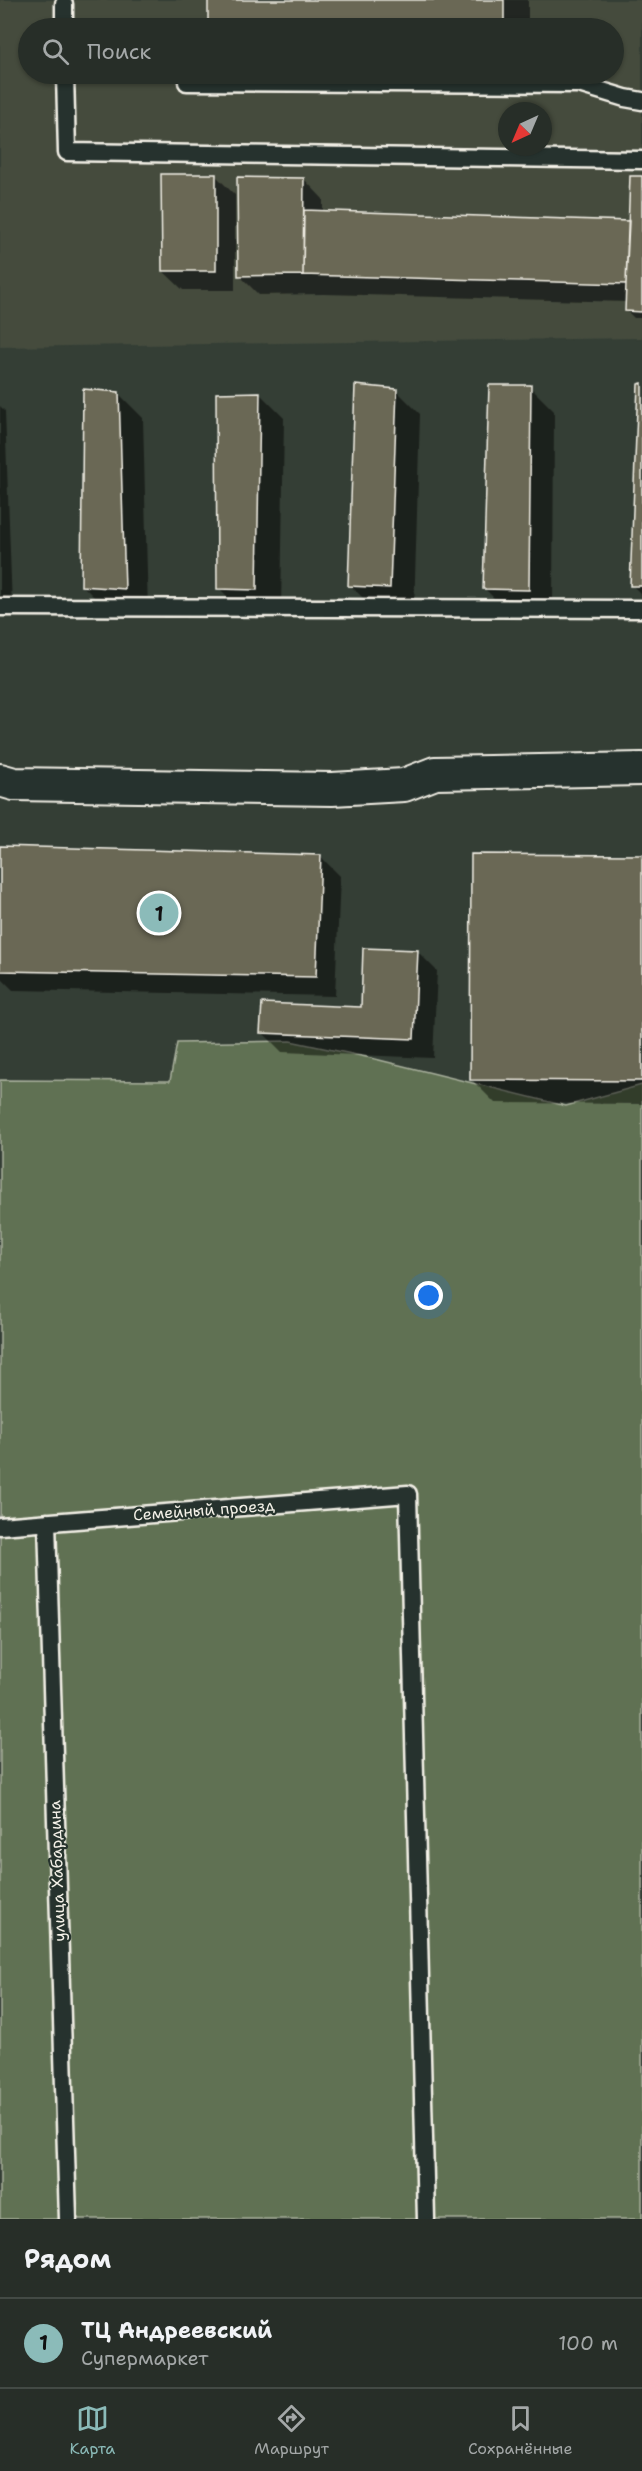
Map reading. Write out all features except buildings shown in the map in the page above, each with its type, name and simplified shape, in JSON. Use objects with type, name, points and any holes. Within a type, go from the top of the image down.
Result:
[{"type":"street","points":[[0,780],[14,784],[332,789],[404,785],[435,772],[642,769]]},
{"type":"lane","points":[[64,4],[64,18]]},
{"type":"lane","points":[[65,84],[67,152],[642,160]]},
{"type":"lane","points":[[579,84],[625,98],[642,100]]},
{"type":"lane","points":[[0,607],[642,609]]},
{"type":"lane","name":"Семейный проезд","points":[[0,1526],[408,1494],[426,2219]]},
{"type":"lane","name":"улица Хабардина","points":[[47,1522],[68,2219]]},
{"type":"shaded area","points":[[0,0],[642,0],[642,338],[0,347]]},
{"type":"green space","points":[[290,1041],[371,1058],[566,1106],[642,1085],[642,2219],[0,2219],[0,1080],[170,1081],[177,1043]]},
{"type":"place","name":"ТЦ Андреевский","points":[[159,913]]}]
